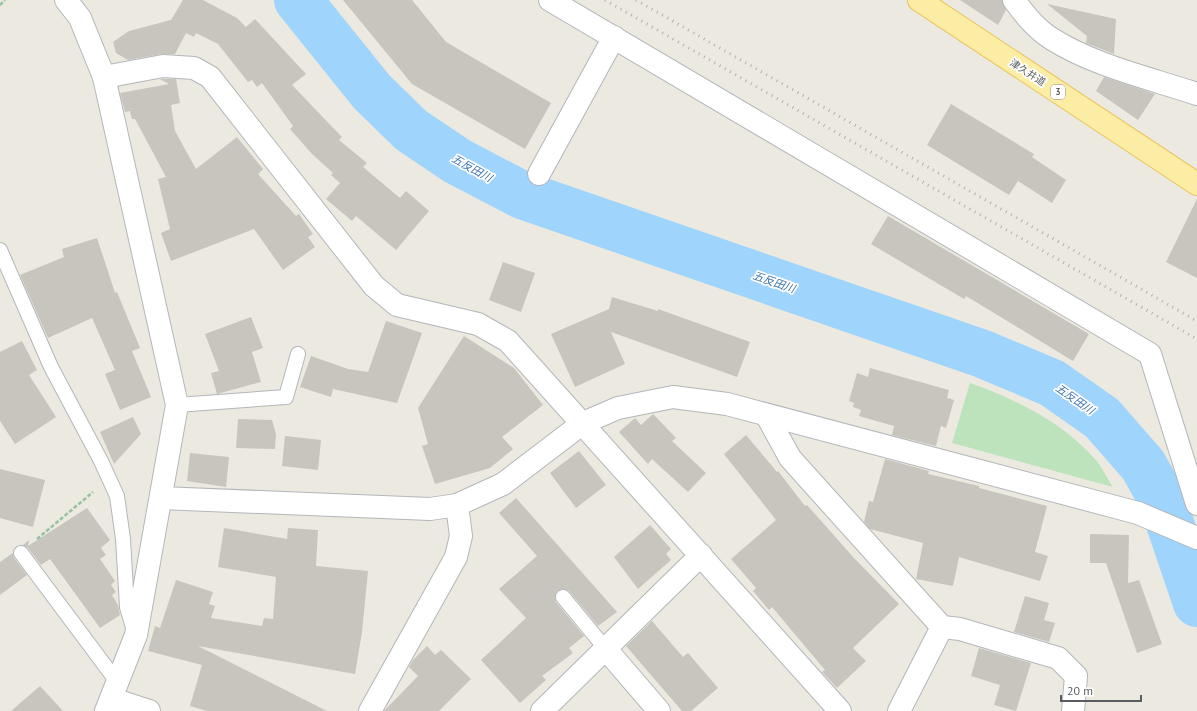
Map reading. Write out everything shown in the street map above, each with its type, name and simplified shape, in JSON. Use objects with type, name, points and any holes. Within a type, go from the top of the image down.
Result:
[{"type":"main road","name":"津久井道","points":[[919,0],[1197,184]]},
{"type":"street","points":[[66,0],[80,18],[104,77],[177,405],[136,635],[112,697],[149,711]]},
{"type":"street","points":[[550,0],[1150,354],[1197,504]]},
{"type":"street","points":[[1014,0],[1029,20],[1046,34],[1078,52],[1110,66],[1197,94]]},
{"type":"street","points":[[539,174],[614,37]]},
{"type":"street","points":[[104,77],[163,66],[194,68],[210,77],[374,286],[397,305],[478,324],[508,341],[840,711]]},
{"type":"street","points":[[161,498],[430,509],[457,505],[503,484],[583,423],[618,408],[673,397],[727,404],[767,416],[1138,513],[1193,536]]},
{"type":"street","points":[[767,416],[790,458],[942,627],[960,629],[1058,658],[1076,676],[1072,711]]},
{"type":"street","points":[[370,711],[456,557],[461,536],[457,505]]},
{"type":"street","points":[[542,711],[701,555]]},
{"type":"street","points":[[899,711],[942,627]]},
{"type":"street","points":[[605,648],[659,711]]},
{"type":"lane","points":[[1,256],[51,367],[101,461],[117,496],[123,539],[127,607],[136,635]]},
{"type":"lane","points":[[177,405],[286,397],[298,354]]},
{"type":"lane","points":[[21,553],[112,697]]},
{"type":"lane","points":[[563,597],[605,648]]},
{"type":"path","points":[[0,5],[5,0]]},
{"type":"path","points":[[21,553],[109,479]]},
{"type":"green space","points":[[970,383],[1021,404],[1068,433],[1095,459],[1113,487],[952,443]]},
{"type":"building","points":[[183,0],[203,0],[237,18],[246,27],[255,19],[306,74],[292,85],[342,137],[339,140],[367,163],[363,167],[400,198],[406,191],[429,211],[396,250],[356,216],[352,221],[326,199],[340,183],[331,175],[333,173],[312,154],[290,129],[293,126],[262,83],[257,87],[252,80],[248,82],[218,44],[196,33],[194,37],[186,33],[175,54],[161,54],[128,60],[116,53],[113,42],[129,31],[171,20]]},
{"type":"building","points":[[343,0],[412,0],[446,42],[551,103],[525,149],[412,84]]},
{"type":"building","points":[[960,0],[1002,0],[1006,10],[998,25]]},
{"type":"building","points":[[1047,4],[1116,19],[1114,54],[1086,43],[1087,36]]},
{"type":"building","points":[[1104,77],[1155,94],[1138,120],[1096,91]]},
{"type":"building","points":[[160,79],[176,79],[180,103],[171,105],[175,131],[196,169],[237,137],[263,169],[258,174],[296,216],[299,214],[313,234],[308,237],[315,247],[283,270],[254,229],[171,261],[161,233],[170,229],[158,179],[166,177],[135,119],[132,119],[130,111],[125,112],[120,93],[169,84]]},
{"type":"building","points":[[951,104],[1034,154],[1032,157],[1066,180],[1052,203],[1018,181],[1009,195],[927,145]]},
{"type":"building","points":[[1197,199],[1197,278],[1166,262]]},
{"type":"building","points":[[888,216],[1089,334],[1073,361],[966,296],[964,299],[871,244]]},
{"type":"building","points":[[97,238],[115,293],[117,292],[140,348],[132,351],[151,397],[120,410],[105,374],[115,370],[92,318],[48,338],[20,275],[64,257],[62,249]]},
{"type":"building","points":[[503,262],[535,273],[521,312],[489,300]]},
{"type":"building","points":[[612,297],[658,311],[658,309],[750,342],[737,377],[611,332],[625,364],[575,387],[551,334],[609,309]]},
{"type":"building","points":[[251,317],[263,348],[252,352],[261,382],[217,394],[211,373],[219,371],[205,334]]},
{"type":"building","points":[[386,321],[422,333],[397,403],[333,389],[331,397],[300,387],[311,356],[348,369],[368,372]]},
{"type":"building","points":[[464,336],[514,368],[543,405],[502,437],[513,449],[490,468],[435,484],[422,446],[428,444],[418,408]]},
{"type":"building","points":[[22,341],[37,370],[29,375],[56,417],[15,444],[0,421],[0,352]]},
{"type":"building","points":[[870,368],[949,390],[947,398],[954,400],[946,428],[941,426],[936,446],[892,435],[894,426],[859,416],[861,410],[853,407],[854,403],[849,401],[857,373],[868,377]]},
{"type":"building","points":[[653,414],[676,438],[672,441],[706,473],[688,492],[652,459],[648,464],[619,432],[635,418],[641,425]]},
{"type":"building","points":[[133,417],[141,434],[114,464],[100,432]]},
{"type":"building","points":[[238,419],[272,420],[276,434],[275,449],[236,448]]},
{"type":"building","points":[[746,435],[777,472],[778,471],[805,506],[807,505],[854,558],[899,604],[853,648],[866,661],[837,688],[822,672],[825,670],[772,607],[769,610],[753,591],[756,588],[731,559],[776,520],[724,454]]},
{"type":"building","points":[[285,436],[321,440],[318,470],[282,466]]},
{"type":"building","points":[[579,451],[606,485],[576,508],[550,473]]},
{"type":"building","points":[[190,453],[229,457],[226,487],[187,481]]},
{"type":"building","points":[[885,459],[929,471],[928,474],[979,486],[979,488],[1047,506],[1035,552],[1048,556],[1040,581],[959,557],[953,586],[916,579],[923,543],[870,529],[864,522],[869,501],[873,502]]},
{"type":"building","points":[[0,469],[45,480],[33,527],[0,518]]},
{"type":"building","points":[[516,498],[617,612],[598,626],[569,591],[562,589],[557,591],[555,598],[556,602],[584,636],[569,648],[573,653],[542,676],[546,680],[520,703],[481,660],[526,618],[499,589],[537,556],[499,513]]},
{"type":"building","points":[[87,508],[110,540],[101,548],[106,555],[100,559],[115,581],[111,585],[116,592],[112,595],[118,605],[120,615],[100,628],[50,559],[41,565],[28,548],[23,545],[29,540],[28,546]]},
{"type":"building","points":[[650,525],[671,549],[666,554],[671,560],[638,589],[614,557]]},
{"type":"building","points":[[224,528],[287,539],[288,528],[318,530],[316,566],[368,571],[362,632],[355,674],[198,646],[327,711],[207,711],[190,706],[202,665],[148,651],[155,626],[160,628],[176,580],[213,592],[209,604],[215,606],[211,618],[262,626],[264,618],[273,619],[276,577],[218,567]]},
{"type":"building","points":[[1090,534],[1129,535],[1128,583],[1139,580],[1162,644],[1137,653],[1106,563],[1090,563]]},
{"type":"building","points":[[13,553],[14,558],[27,575],[0,595],[0,562]]},
{"type":"building","points":[[1025,596],[1049,603],[1044,620],[1055,623],[1049,642],[1014,632]]},
{"type":"building","points":[[652,621],[683,657],[688,653],[718,688],[691,711],[682,711],[626,646]]},
{"type":"building","points":[[427,646],[435,655],[441,650],[471,679],[439,711],[384,711],[418,676],[409,667],[413,660]]},
{"type":"building","points":[[979,648],[1031,663],[1016,711],[994,705],[1000,685],[971,676]]},
{"type":"building","points":[[40,686],[63,711],[11,711]]},
{"type":"waterway","name":"五反田川","points":[[298,0],[372,92],[411,130],[457,161],[522,195],[983,354],[1052,383],[1102,418],[1143,465],[1161,497],[1197,603]]},
{"type":"railway","points":[[605,0],[1197,339]]},
{"type":"railway","points":[[636,0],[1197,321]]}]
